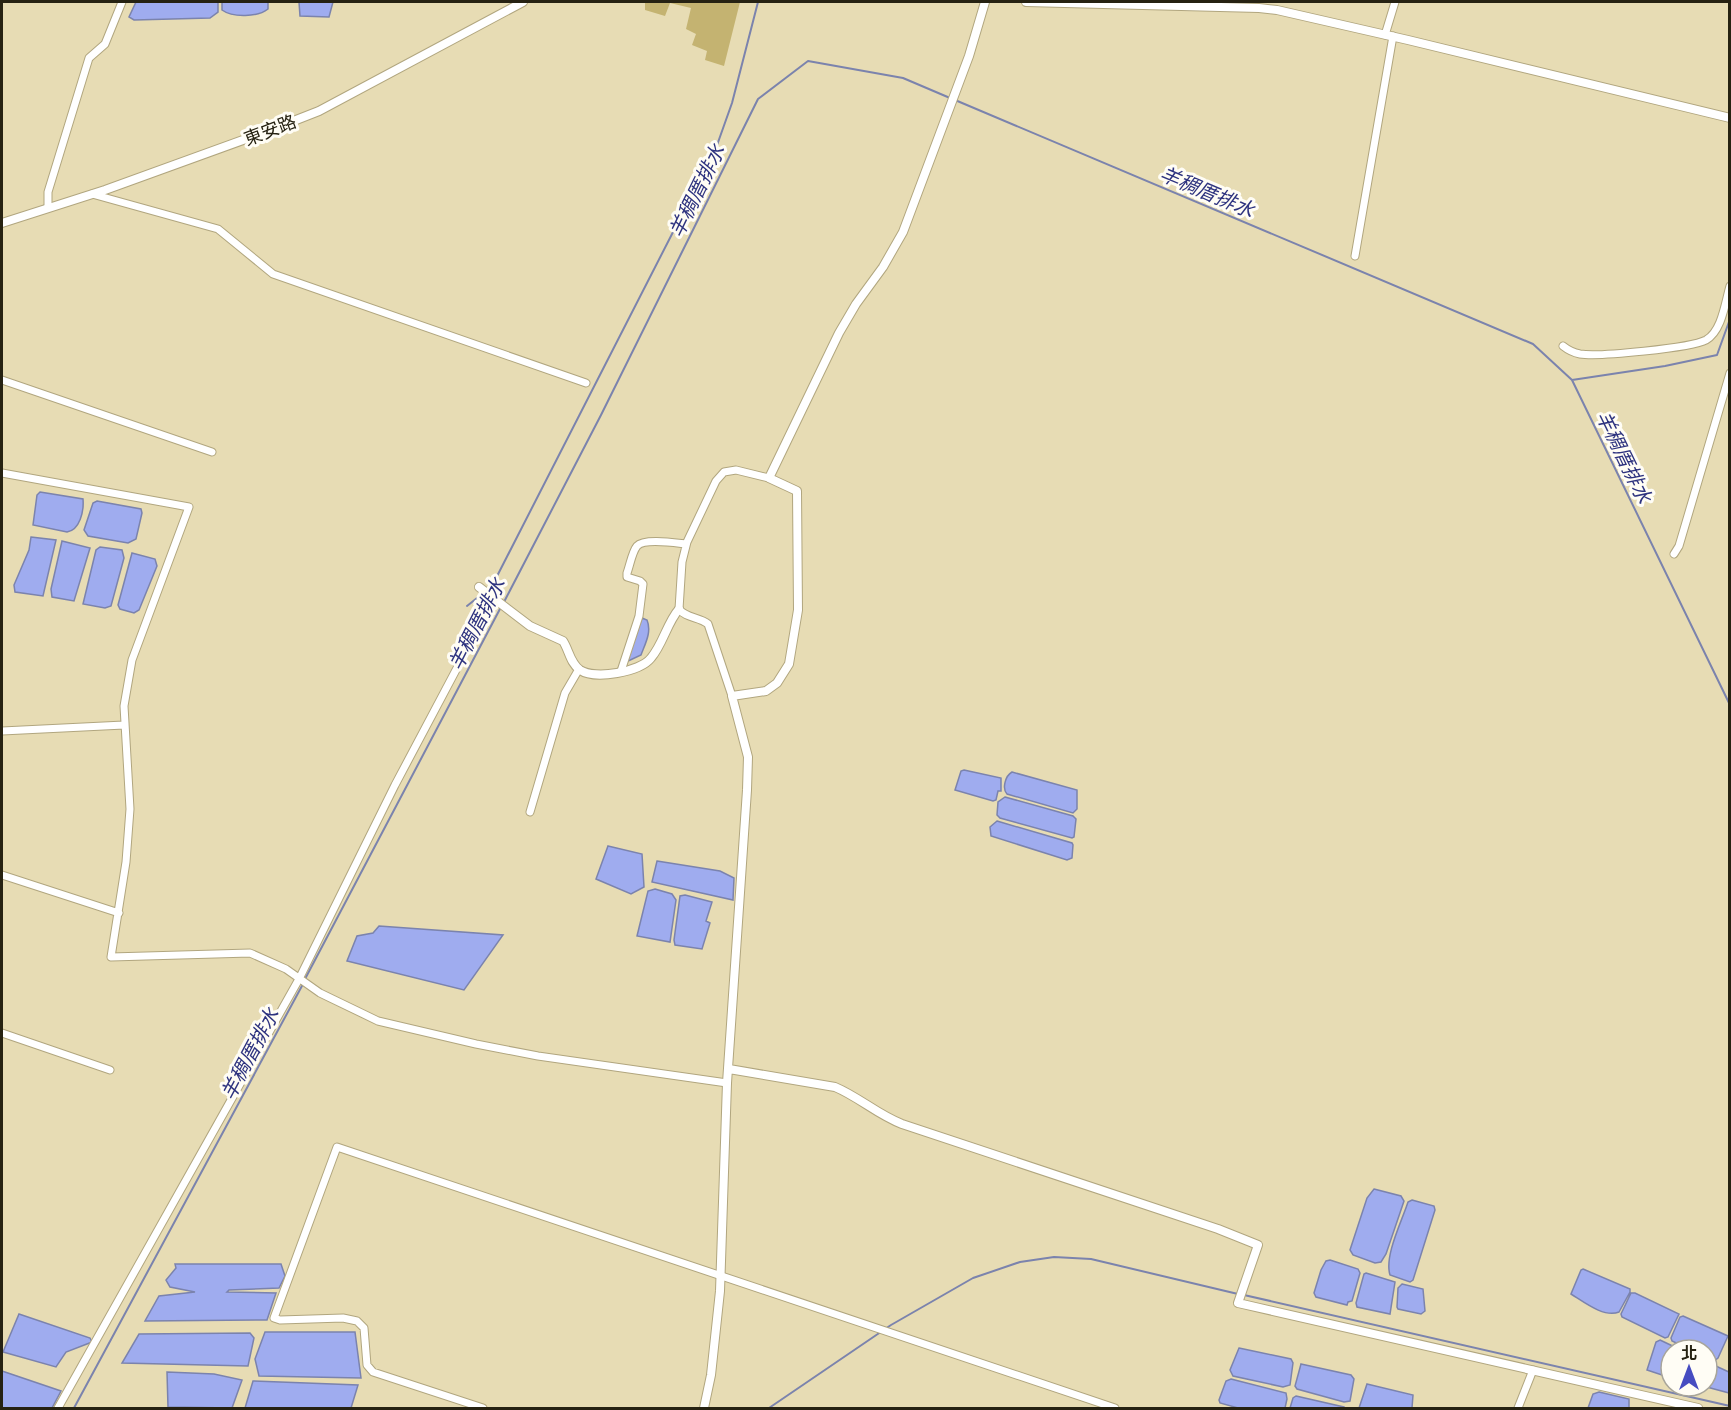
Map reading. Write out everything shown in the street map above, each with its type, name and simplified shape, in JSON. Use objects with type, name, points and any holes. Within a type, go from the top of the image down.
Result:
[{"type":"street","points":[[48,207],[48,192],[89,58],[105,44],[122,2]]},
{"type":"street","name":"東安路","points":[[2,223],[92,194],[319,111],[523,2]]},
{"type":"street","points":[[769,478],[838,333],[883,267],[903,232],[969,56],[986,2]]},
{"type":"street","points":[[1026,2],[1259,8],[1389,35],[1730,118]]},
{"type":"street","points":[[1355,255],[1395,2]]},
{"type":"street","points":[[92,194],[218,229],[273,274],[586,383]]},
{"type":"street","points":[[1563,346],[1580,354],[1598,354],[1684,347],[1706,340],[1717,330],[1730,286]]},
{"type":"street","points":[[1674,554],[1679,546],[1730,373]]},
{"type":"street","points":[[2,380],[213,452]]},
{"type":"street","points":[[479,587],[530,626],[563,641],[571,659],[579,669],[595,675],[634,668],[651,659],[672,617],[679,609],[682,562],[686,544],[716,481],[724,472],[736,470],[769,478],[797,491],[798,610],[789,664],[777,683],[766,691],[732,696]]},
{"type":"street","points":[[2,473],[189,507],[132,660],[124,706],[130,809],[126,862],[111,957],[250,953],[286,969],[317,991],[378,1020],[476,1044],[538,1056],[727,1083]]},
{"type":"street","points":[[621,671],[642,605],[643,584],[627,577],[636,548],[640,543],[649,542],[686,544]]},
{"type":"street","points":[[58,1408],[301,980],[395,785],[493,597]]},
{"type":"street","points":[[679,609],[682,613],[708,624],[732,696],[748,757],[727,1083],[720,1276],[711,1375],[704,1408]]},
{"type":"street","points":[[530,812],[565,693],[579,669]]},
{"type":"street","points":[[2,731],[124,725]]},
{"type":"street","points":[[2,875],[119,913]]},
{"type":"street","points":[[2,1033],[110,1070]]},
{"type":"street","points":[[729,1069],[835,1087],[850,1093],[884,1117],[902,1124],[1218,1229],[1258,1245],[1238,1302],[1698,1408]]},
{"type":"street","points":[[483,1408],[374,1372],[367,1365],[364,1328],[357,1321],[343,1318],[280,1320],[274,1318],[337,1147],[1115,1408]]},
{"type":"street","points":[[1518,1408],[1533,1370]]},
{"type":"shaded area","points":[[645,2],[740,2],[724,66],[705,60],[707,51],[692,45],[696,34],[686,29],[691,8],[670,3],[665,16],[645,10]]},
{"type":"water","points":[[136,2],[218,2],[218,12],[210,18],[134,20],[129,17]]},
{"type":"water","points":[[222,2],[268,2],[268,9],[252,15],[232,14],[222,10]]},
{"type":"water","points":[[299,2],[333,2],[329,17],[300,16]]},
{"type":"water","points":[[40,492],[83,499],[82,514],[75,528],[67,532],[33,525],[37,495]]},
{"type":"water","points":[[97,501],[141,509],[136,539],[128,543],[88,536],[84,530],[93,503]]},
{"type":"water","points":[[31,537],[56,540],[43,596],[15,592],[14,585],[29,550]]},
{"type":"water","points":[[62,541],[90,548],[74,601],[52,597],[51,589]]},
{"type":"water","points":[[100,547],[122,550],[124,558],[111,606],[105,608],[83,604],[96,550]]},
{"type":"water","points":[[132,553],[155,559],[157,566],[139,610],[134,613],[120,609],[118,605]]},
{"type":"water","points":[[642,618],[647,620],[648,624],[646,642],[641,655],[626,662]]},
{"type":"water","points":[[961,771],[1001,778],[1001,791],[998,791],[996,800],[955,790]]},
{"type":"water","points":[[1012,772],[1077,790],[1077,809],[1073,813],[1007,794],[1005,783]]},
{"type":"water","points":[[1005,797],[1073,816],[1076,819],[1074,837],[1000,818],[997,815],[998,802]]},
{"type":"water","points":[[997,821],[1072,843],[1072,858],[1067,860],[991,836],[990,827]]},
{"type":"water","points":[[608,846],[642,854],[644,887],[631,894],[596,879]]},
{"type":"water","points":[[657,861],[720,871],[734,878],[733,900],[652,882]]},
{"type":"water","points":[[655,889],[672,894],[676,900],[670,942],[637,936],[648,891]]},
{"type":"water","points":[[685,895],[712,902],[706,921],[710,923],[702,949],[675,945],[680,896]]},
{"type":"water","points":[[379,926],[503,935],[464,990],[347,961],[357,936],[373,933]]},
{"type":"water","points":[[1374,1189],[1401,1196],[1404,1201],[1386,1254],[1381,1262],[1375,1263],[1353,1255],[1350,1250],[1367,1198]]},
{"type":"water","points":[[1412,1200],[1434,1206],[1435,1210],[1413,1280],[1410,1282],[1390,1275],[1389,1258],[1408,1202]]},
{"type":"water","points":[[1330,1260],[1358,1269],[1360,1273],[1352,1301],[1347,1305],[1316,1297],[1314,1293],[1321,1270],[1326,1261]]},
{"type":"water","points":[[175,1264],[281,1264],[285,1276],[279,1288],[229,1290],[227,1292],[276,1293],[267,1320],[145,1321],[159,1296],[195,1292],[170,1287],[166,1280],[176,1268]]},
{"type":"water","points":[[1583,1269],[1630,1289],[1619,1312],[1601,1311],[1571,1294]]},
{"type":"water","points":[[1366,1273],[1395,1282],[1390,1314],[1357,1307],[1356,1303]]},
{"type":"water","points":[[1402,1284],[1423,1289],[1425,1311],[1421,1314],[1398,1309],[1398,1288]]},
{"type":"water","points":[[1631,1293],[1635,1293],[1679,1314],[1668,1337],[1665,1338],[1622,1317],[1621,1314]]},
{"type":"water","points":[[19,1314],[90,1338],[92,1342],[66,1352],[56,1367],[3,1352]]},
{"type":"water","points":[[1683,1316],[1728,1336],[1719,1356],[1719,1338],[1671,1338],[1680,1317]]},
{"type":"water","points":[[265,1332],[355,1332],[361,1378],[259,1376],[255,1359]]},
{"type":"water","points":[[250,1333],[254,1338],[248,1366],[122,1363],[139,1334]]},
{"type":"water","points":[[1659,1340],[1659,1374],[1647,1370],[1656,1342]]},
{"type":"water","points":[[1239,1348],[1291,1359],[1293,1363],[1290,1385],[1283,1387],[1233,1376],[1230,1370]]},
{"type":"water","points":[[1301,1364],[1351,1375],[1354,1379],[1350,1401],[1344,1402],[1297,1389],[1295,1386]]},
{"type":"water","points":[[1719,1367],[1729,1372],[1729,1393],[1719,1390]]},
{"type":"water","points":[[2,1371],[61,1391],[52,1408],[2,1408]]},
{"type":"water","points":[[167,1372],[214,1374],[242,1380],[232,1408],[168,1407]]},
{"type":"water","points":[[1231,1379],[1286,1393],[1285,1408],[1238,1408],[1220,1403],[1226,1381]]},
{"type":"water","points":[[253,1381],[358,1385],[351,1408],[245,1408]]},
{"type":"water","points":[[1367,1384],[1413,1395],[1412,1408],[1359,1408]]},
{"type":"water","points":[[1599,1392],[1629,1399],[1629,1408],[1588,1408],[1593,1394]]},
{"type":"water","points":[[1296,1396],[1344,1407],[1345,1408],[1290,1408]]},
{"type":"waterway","points":[[486,590],[492,586],[716,148],[732,103],[758,2]]},
{"type":"waterway","name":"羊稠厝排水","points":[[504,602],[601,415],[758,99],[808,61],[903,78],[950,98]]},
{"type":"waterway","name":"羊稠厝排水","points":[[955,100],[1533,344],[1572,380],[1730,705]]},
{"type":"waterway","points":[[1572,380],[1665,366],[1717,355],[1730,319]]},
{"type":"waterway","points":[[467,606],[482,594]]},
{"type":"waterway","name":"羊稠厝排水","points":[[305,979],[501,607]]},
{"type":"waterway","name":"羊稠厝排水","points":[[74,1408],[303,984]]},
{"type":"waterway","points":[[769,1408],[891,1325],[973,1278],[1020,1262],[1054,1257],[1091,1259],[1238,1294]]},
{"type":"waterway","points":[[1244,1295],[1730,1406]]}]
